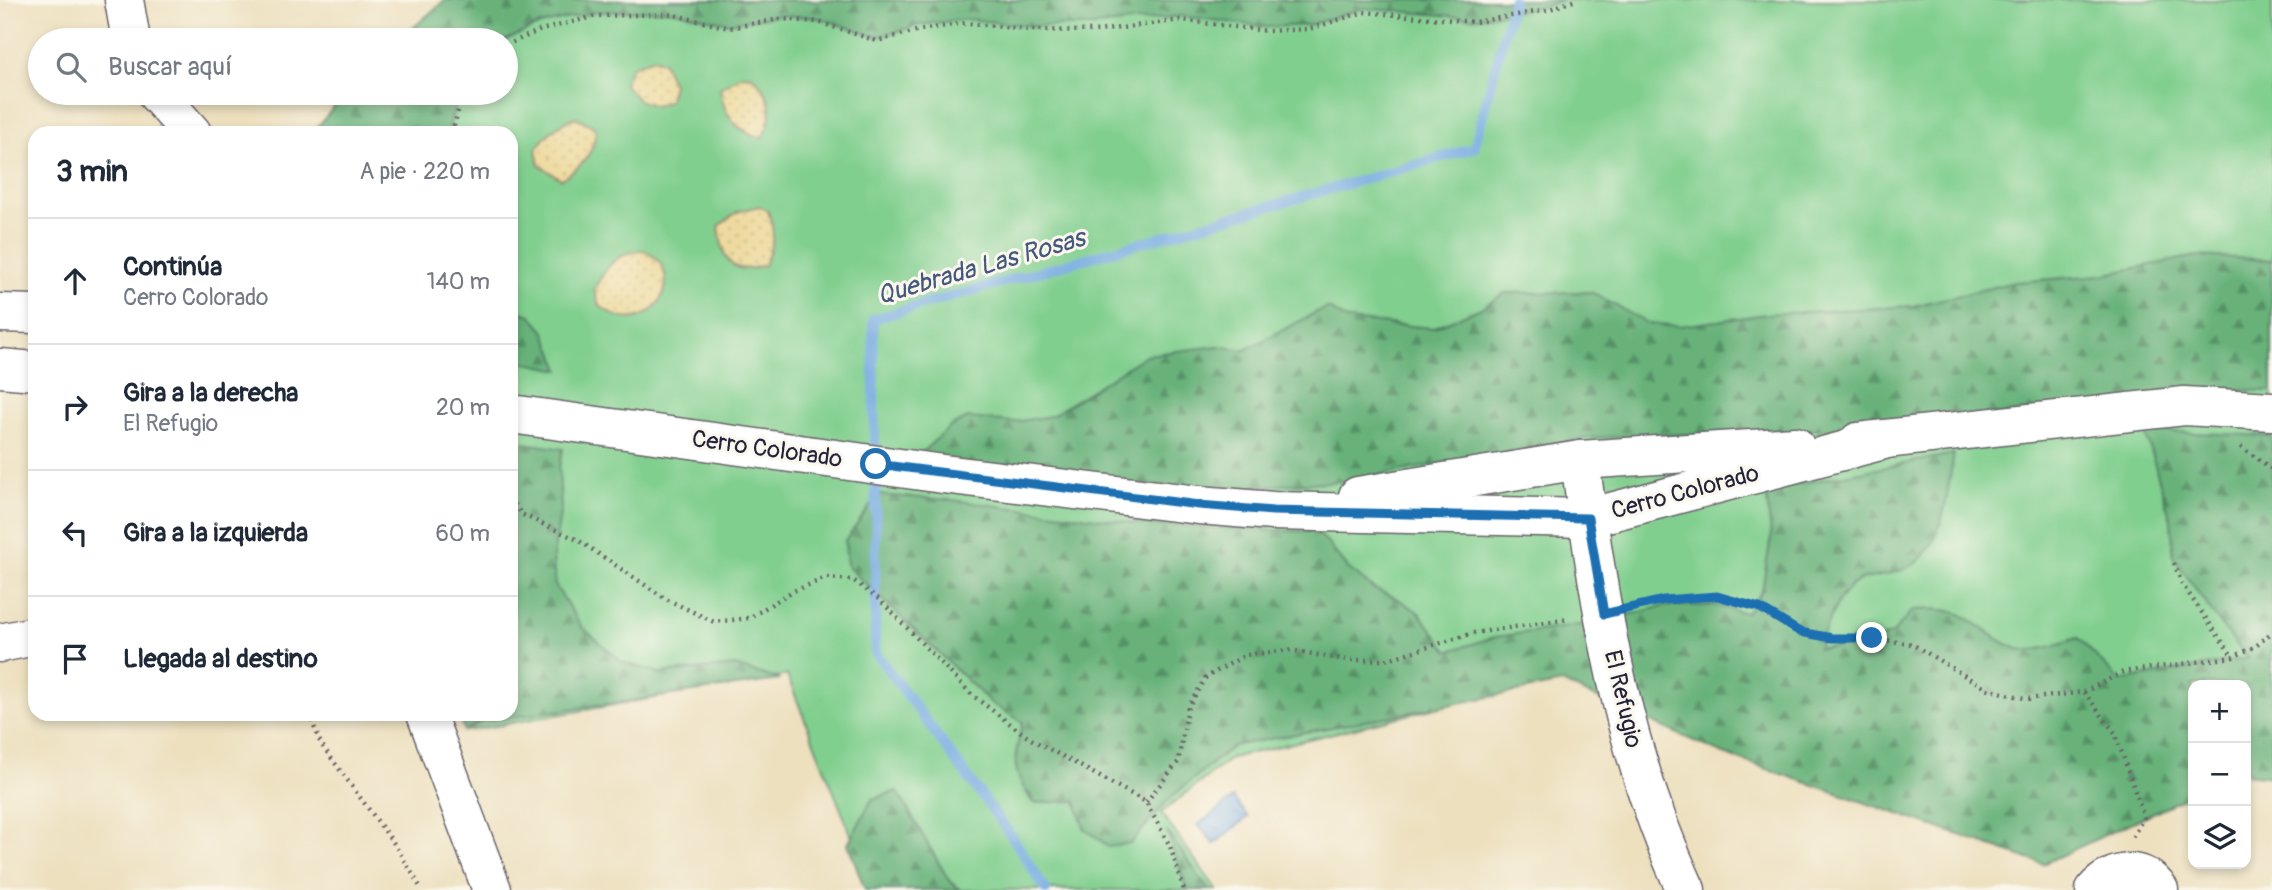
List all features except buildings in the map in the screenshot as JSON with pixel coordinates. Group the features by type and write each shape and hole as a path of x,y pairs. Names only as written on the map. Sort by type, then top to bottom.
{"street":[{"path":"124,0 129,28"},
{"path":"166,105 185,126"},
{"path":"0,313 28,314"},
{"path":"0,368 28,370"},
{"name":"Cerro Colorado","path":"1273,511 1580,460 1884,440 2184,406 2272,411"},
{"name":"Cerro Colorado","path":"518,415 957,476 1199,505 1273,511 1588,518 1884,440"},
{"name":"El Refugio","path":"1580,460 1604,614 1637,761 1665,845 1686,890"},
{"path":"0,643 28,637"},
{"path":"429,721 492,890"},
{"path":"2095,890 2105,879 2120,873 2146,881"}],"path":[{"path":"518,40 541,30 596,16 670,14 729,28 780,19 818,22 877,41 919,30 966,23 1032,30 1098,31 1181,20 1267,31 1309,29 1364,12 1475,22 1548,10 1576,0"},
{"path":"454,126 460,105"},
{"path":"518,509 521,514 578,540 666,599 714,622 749,618 791,592 826,578 853,580 880,600 982,702 1029,738 1146,802 1170,846 1184,890"},
{"path":"2174,563 2182,584 2233,657"},
{"path":"1146,802 1178,762 1188,707 1206,677 1246,655 1289,650 1348,660 1385,660 1474,632 1604,614 1664,600 1717,596 1760,608 1800,632 1832,638 1872,638 1912,644 1987,689 2028,699 2084,692 2123,672 2233,657 2256,646 2272,632"},
{"path":"2084,692 2115,733 2144,817 2127,848 2146,881"},
{"path":"312,721 321,744 395,845 422,890"}],"green space":[{"path":"445,0 1563,0 1546,6 1474,18 1364,8 1309,25 1267,27 1181,16 1098,26 1032,26 966,19 919,25 878,37 819,18 780,15 729,23 670,10 596,12 540,25 518,35 518,28 413,28"},
{"path":"447,0 2272,0 2272,772 2251,702 2251,680 2188,680 2188,684 1567,676 1231,758 1161,813 1217,890 870,890 856,847 787,675 465,731 462,721 518,721 518,126 321,126 339,105 518,105 518,28 414,28"},
{"path":"336,105 455,105 449,126 318,126"},
{"path":"2196,256 2272,260 2272,391 2227,390 1879,427 1588,438 1343,481 1198,490 912,461 951,426 968,418 1014,422 1051,416 1146,355 1218,346 1245,350 1328,308 1347,320 1432,328 1479,309 1505,293 1591,292 1647,323 1680,326 1767,314 1913,306 2015,282 2101,275"},
{"path":"518,311 531,315 545,332 560,370 518,361"},
{"path":"2145,431 2272,436 2272,777 2251,775 2251,680 2188,680 2188,796 2043,864 1721,753 1563,683 1233,746 1169,799 1131,843 1109,847 1084,828 1076,801 1033,803 1020,781 1016,764 1023,722 992,704 847,566 845,541 878,495 951,500 1153,525 1318,532 1348,568 1374,589 1398,599 1418,612 1449,651 1495,637 1601,622 1664,606 1712,605 1746,613 1762,590 1771,537 1766,490 1954,454 1944,513 1925,553 1903,570 1855,583 1835,608 1818,648 1866,644 1892,634 1913,610 1932,609 1962,615 2004,643 2019,649 2041,649 2078,638 2120,681 2248,658 2222,627 2174,558 2171,521"},
{"path":"518,442 563,449 559,468 561,508 553,557 555,585 582,627 622,662 660,673 735,666 780,680 518,716"},
{"path":"461,721 483,721 464,731"},
{"path":"897,791 948,879 960,890 865,890 848,844 872,799"},
{"path":"1167,831 1209,890 1187,890"}],"sand":[{"path":"653,58 663,62 673,84 669,101 655,106 638,100 624,84 631,67"},
{"path":"742,75 753,76 768,98 769,121 762,138 737,126 724,106 720,88"},
{"path":"576,117 596,128 595,137 586,158 561,179 539,165 536,149 553,130"},
{"path":"759,206 768,211 772,226 772,244 764,265 743,269 735,267 725,255 719,226 737,212"},
{"path":"643,250 658,260 665,273 665,287 660,300 651,310 639,317 625,318 600,306 594,290 607,268 625,254"}],"water":[{"path":"1233,798 1248,817 1214,844 1198,825"}],"waterway":[{"name":"Quebrada Las Rosas","path":"875,456 873,319 1474,148 1513,0"},
{"name":"Quebrada Las Rosas","path":"876,471 875,652 1013,838 1046,890"}],"route":[{"path":"876,464 1199,505 1273,511 1588,518 1604,614 1664,600 1717,596 1760,608 1800,632 1832,638 1872,638"}]}
